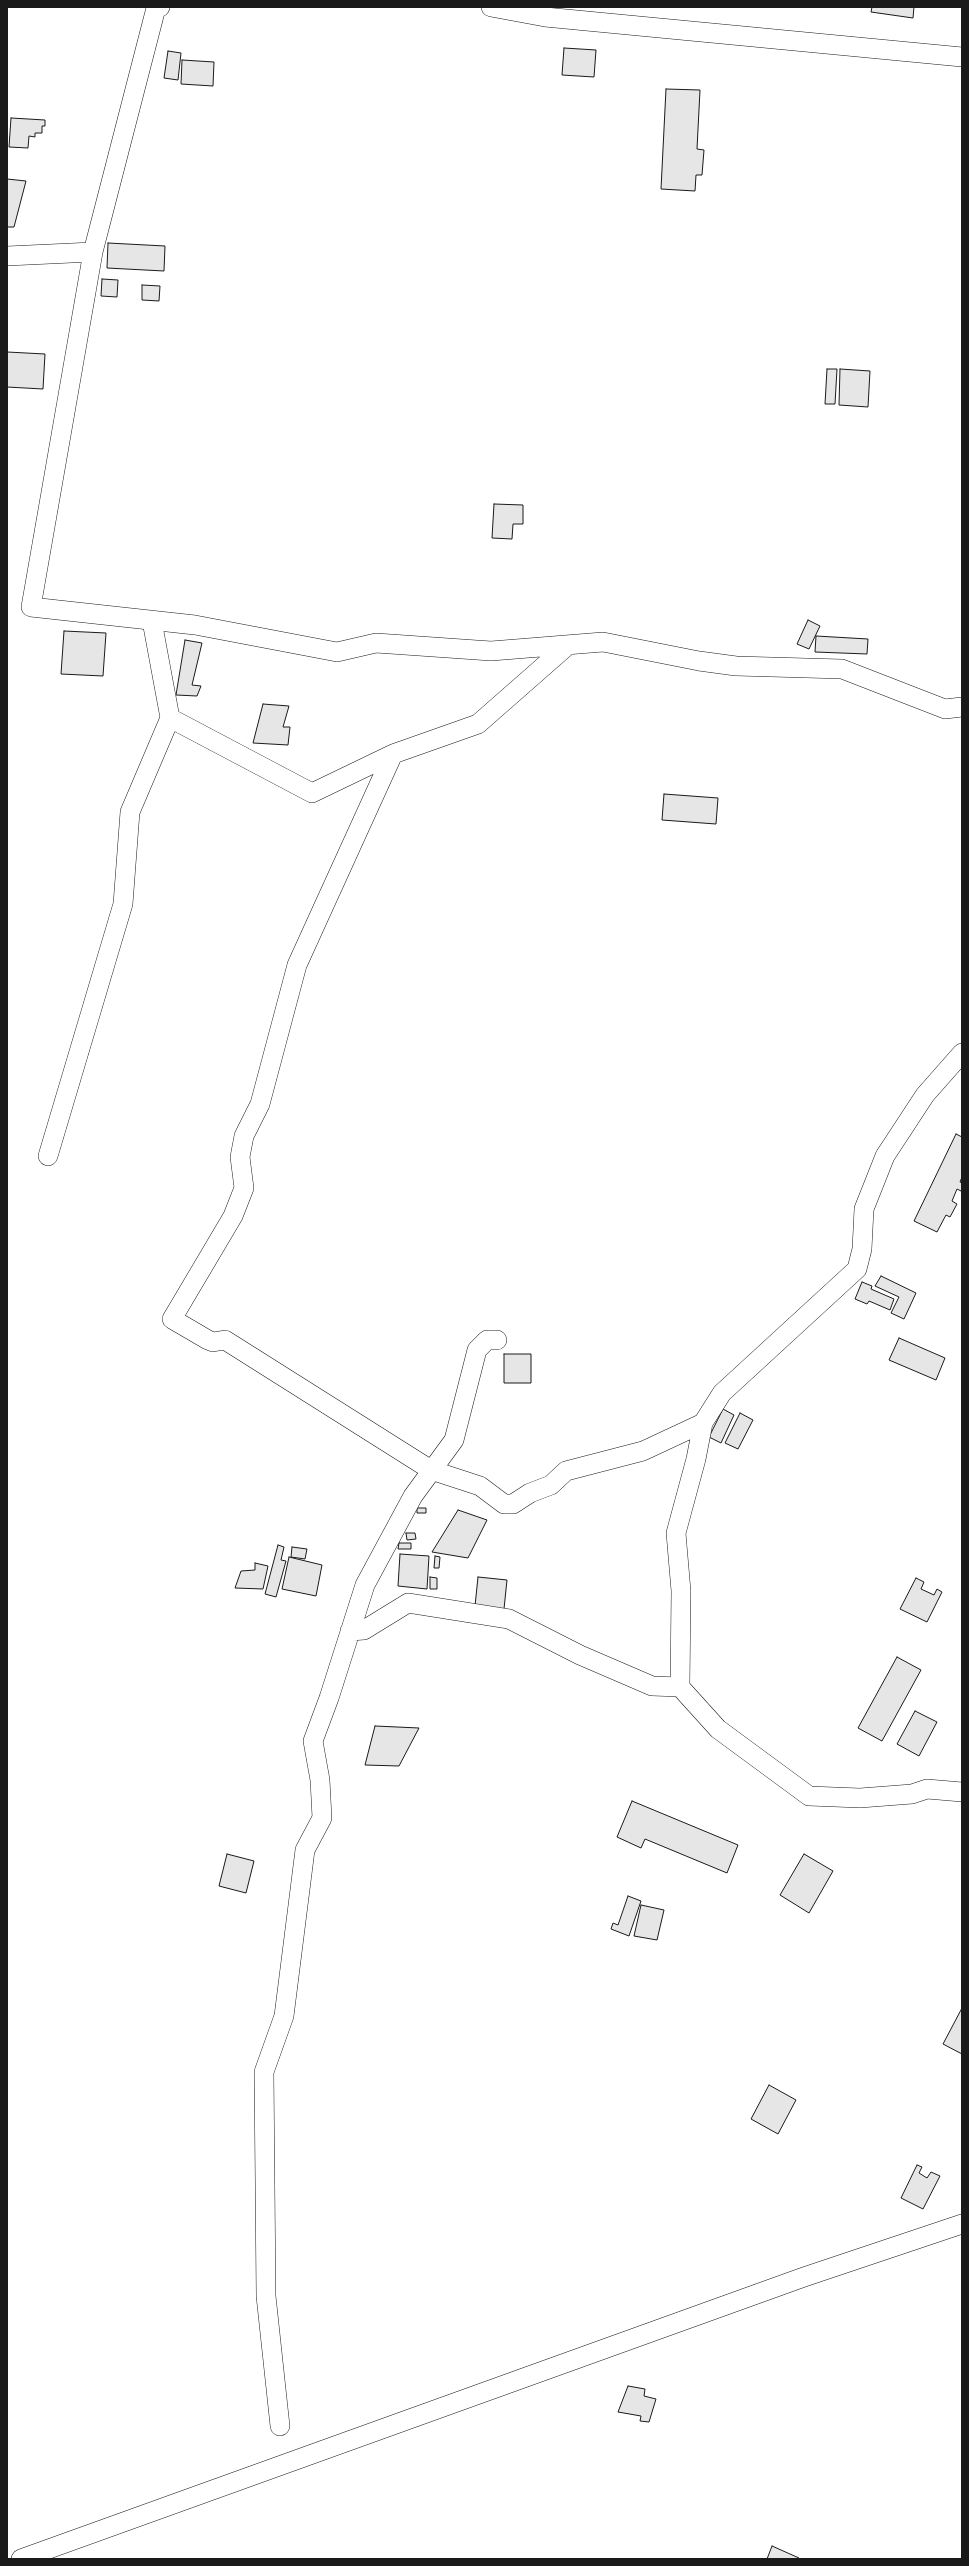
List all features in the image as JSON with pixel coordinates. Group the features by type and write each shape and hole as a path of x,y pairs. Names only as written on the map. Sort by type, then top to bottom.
{"street":[{"path":"160,7 156,8 93,252 31,607 195,625 337,652 376,643 491,651 603,642 699,662 736,666 842,669 945,709 962,708"},
{"path":"491,7 545,17 962,57"},
{"path":"7,256 93,252"},
{"path":"48,1156 123,904 130,812 170,718 152,620"},
{"path":"170,718 312,793 393,754 478,724 568,645"},
{"path":"393,754 297,965 260,1104 244,1136 240,1157 244,1188 233,1216 172,1319 213,1342 225,1340 431,1470 480,1486 504,1504 514,1504 530,1493 551,1485 566,1471 643,1451 703,1423"},
{"path":"962,1053 925,1096 885,1156 864,1209 862,1249 857,1269 722,1393 703,1423 696,1459 676,1533 681,1591 680,1687 718,1729 809,1796 860,1798 912,1794 927,1789 962,1792"},
{"path":"280,2426 266,2296 264,2072 284,2016 305,1850 322,1818 320,1780 313,1741 365,1585 413,1496 454,1440 477,1350 487,1340 497,1340"},
{"path":"350,1631 364,1630 408,1603 464,1611 509,1619 580,1655 652,1686 680,1687"},
{"path":"21,2559 789,2283 962,2224"}],"building":[{"path":"872,7 914,7 913,18 871,12"},
{"path":"564,48 596,50 594,77 562,75"},
{"path":"168,51 181,53 178,80 164,78"},
{"path":"182,60 214,62 213,86 181,84"},
{"path":"666,89 700,90 697,149 704,150 702,175 696,175 695,191 661,189"},
{"path":"11,118 45,120 45,126 42,126 42,133 35,133 35,137 29,136 28,148 9,147"},
{"path":"7,179 26,181 14,227 7,227"},
{"path":"108,243 165,246 164,271 107,268"},
{"path":"102,279 118,280 117,297 101,296"},
{"path":"142,285 160,286 159,301 142,300"},
{"path":"7,352 45,354 43,389 7,387"},
{"path":"827,369 837,369 835,404 825,404"},
{"path":"840,369 870,371 868,407 839,405"},
{"path":"494,504 523,505 523,524 513,524 512,539 492,538"},
{"path":"808,620 820,626 809,649 797,644"},
{"path":"64,631 106,633 103,676 61,674"},
{"path":"816,636 868,639 867,654 815,652"},
{"path":"185,640 202,643 192,685 201,686 197,696 176,695"},
{"path":"263,704 289,706 283,727 290,727 288,745 253,743"},
{"path":"664,794 718,798 716,824 662,820"},
{"path":"956,1134 962,1137 962,1177 960,1182 962,1183 962,1189 961,1191 957,1189 952,1201 957,1204 950,1217 946,1215 937,1232 914,1221"},
{"path":"881,1276 916,1293 904,1319 891,1313 899,1297 875,1286"},
{"path":"862,1282 872,1286 871,1289 894,1299 890,1310 869,1301 867,1304 855,1299"},
{"path":"899,1338 945,1358 936,1380 889,1360"},
{"path":"504,1354 531,1354 531,1383 504,1383"},
{"path":"723,1409 734,1415 721,1443 709,1437"},
{"path":"740,1413 753,1420 738,1449 725,1443"},
{"path":"417,1508 426,1508 426,1513 417,1513"},
{"path":"458,1510 487,1520 468,1558 432,1552"},
{"path":"406,1533 415,1533 416,1539 407,1540"},
{"path":"399,1543 411,1543 411,1549 398,1549"},
{"path":"278,1545 284,1547 281,1560 286,1561 276,1597 265,1594"},
{"path":"292,1547 307,1549 305,1559 291,1557"},
{"path":"400,1554 429,1556 427,1589 398,1586"},
{"path":"435,1556 440,1557 439,1568 434,1568"},
{"path":"289,1557 322,1565 316,1596 282,1589"},
{"path":"255,1563 268,1566 263,1589 235,1588 241,1571 255,1570"},
{"path":"430,1577 437,1578 437,1589 430,1589"},
{"path":"478,1577 507,1580 504,1609 475,1606"},
{"path":"916,1578 924,1582 921,1589 934,1595 937,1589 942,1592 927,1622 900,1609"},
{"path":"897,1657 921,1670 882,1741 858,1728"},
{"path":"915,1711 937,1722 919,1756 897,1744"},
{"path":"375,1726 419,1728 399,1766 365,1765"},
{"path":"632,1801 738,1845 727,1873 645,1839 641,1848 617,1837"},
{"path":"227,1854 254,1861 246,1893 219,1886"},
{"path":"804,1854 833,1871 809,1913 780,1895"},
{"path":"628,1896 641,1901 629,1936 611,1929 613,1923 618,1925"},
{"path":"641,1905 664,1910 657,1940 634,1936"},
{"path":"962,2008 962,2054 943,2044"},
{"path":"769,2085 796,2100 778,2134 751,2119"},
{"path":"917,2165 922,2167 919,2173 927,2178 931,2172 940,2176 923,2209 901,2198"},
{"path":"628,2386 645,2389 644,2396 656,2399 649,2422 640,2421 641,2416 618,2412"},
{"path":"772,2546 799,2558 799,2559 767,2559"}]}
